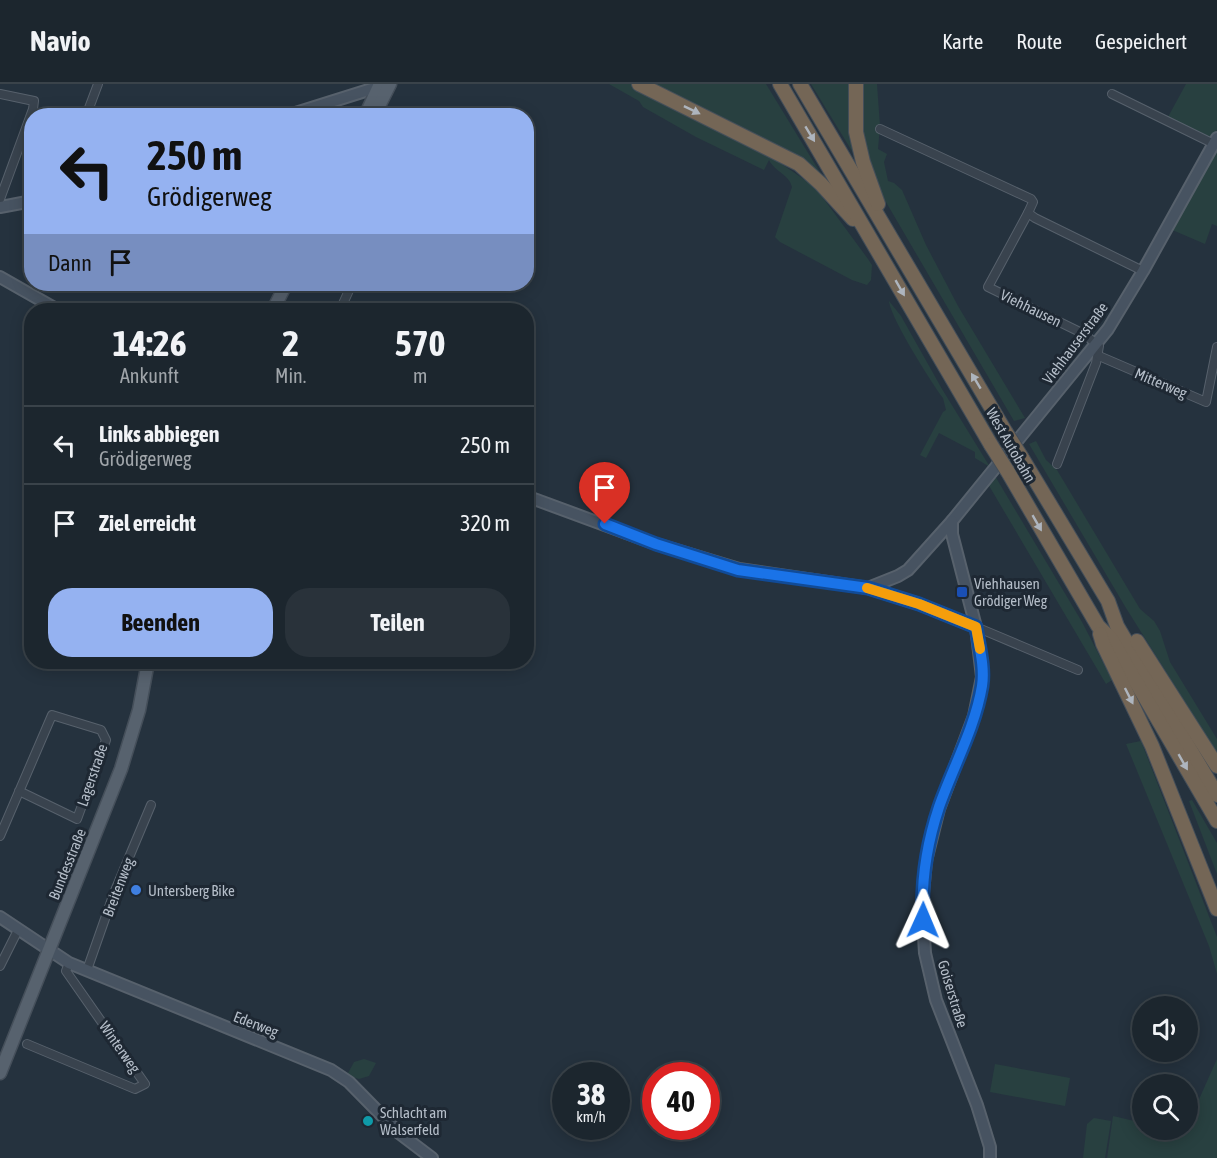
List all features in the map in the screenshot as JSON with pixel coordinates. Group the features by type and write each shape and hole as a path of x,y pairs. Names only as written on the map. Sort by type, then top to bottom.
{"highway":[{"path":"639,84 799,164 821,184 871,238"},
{"name":"West Autobahn","path":"780,84 1098,626 1111,639 1217,821"},
{"name":"West Autobahn","path":"800,84 1107,601 1118,626 1217,795"},
{"path":"856,84 856,132 863,162 886,229"},
{"path":"1107,601 1125,622 1217,766"},
{"path":"1098,626 1103,644 1137,712 1165,777 1217,909"}],"main road":[{"path":"369,108 383,85"},
{"path":"376,108 383,85"},
{"name":"Bundesstraße","path":"0,1073 121,769 139,710 147,669"}],"street":[{"path":"89,108 98,84"},
{"path":"311,108 383,85"},
{"path":"0,94 34,101 33,108"},
{"path":"1112,94 1215,141"},
{"path":"880,129 1031,199 1034,202 1028,213 1143,271"},
{"path":"0,199 24,134"},
{"name":"Viehhauserstraße","path":"868,588 888,581 908,570 952,521 1108,329 1215,141"},
{"path":"0,207 24,202"},
{"name":"Viehhausen","path":"1028,213 988,287 1097,342"},
{"path":"0,277 24,291"},
{"path":"25,291 46,303"},
{"path":"1057,464 1099,356 1097,342"},
{"name":"Mitterweg","path":"1099,356 1206,402 1217,347"},
{"path":"534,499 656,544 738,570 868,588 919,604 1078,670"},
{"name":"Goiserstraße","path":"952,521 952,534 981,654 981,687 974,716 939,809 926,861 922,904 925,953 936,1000 977,1105 990,1147 990,1158"},
{"name":"Lagerstraße","path":"0,836 19,791 52,715 101,730 106,740 77,819 19,791"},
{"name":"Breitenweg","path":"87,970 114,893 151,805"},
{"name":"Ederweg","path":"0,917 69,963 331,1070 349,1082 399,1133 432,1158"},
{"path":"0,966 18,930"},
{"name":"Winterweg","path":"27,1044 135,1089 145,1084 66,972 69,963"}],"green space":[{"path":"609,84 633,84 773,158 815,187 872,265 871,280 867,285 852,280 780,242 775,237 792,187 788,179 769,160 764,170 696,137 643,107 639,101"},
{"path":"649,84 766,84 824,179"},
{"path":"811,84 852,84 858,161"},
{"path":"862,84 877,84 880,126 878,149 887,154 884,162 888,181 902,190 926,245 958,306 1025,418 1014,421 876,185 864,135"},
{"path":"1186,84 1217,84 1217,130 1211,137 1168,117"},
{"path":"1217,148 1217,226 1212,224 1205,244 1170,229"},
{"path":"889,301 901,316 990,467 975,458 975,452 939,433 926,458 920,455 946,410 943,398 903,335"},
{"path":"1036,441 1046,460 1057,470 1140,609 1154,621 1160,631 1170,662 1217,739 1217,753 1126,608 1029,444"},
{"path":"995,476 1082,622 1112,680 1106,684 988,484"},
{"path":"1141,741 1217,937 1217,974 1209,946 1126,744"},
{"path":"1192,800 1217,843 1217,874 1189,801"},
{"path":"364,1059 376,1063 369,1076 359,1079 347,1075 354,1062"},
{"path":"1217,1059 1217,1158 1107,1158 1113,1116 1132,1120 1132,1140 1198,1140 1198,1102"},
{"path":"995,1064 1070,1078 1065,1106 990,1092"},
{"path":"1094,1118 1111,1121 1105,1158 1083,1158 1087,1124"}],"slow traffic":[{"path":"867,588 919,604 976,627 980,649"}],"place":[{"name":"Viehhausen Grödiger Weg","path":"962,592"},
{"name":"Untersberg Bike","path":"136,890"},
{"name":"Schlacht am Walserfeld","path":"368,1121"}],"route":[{"path":"605,524 656,544 738,570 868,588 919,604 976,627 981,654 981,687 974,716 939,809 930,844 922,904 923,920"}]}
